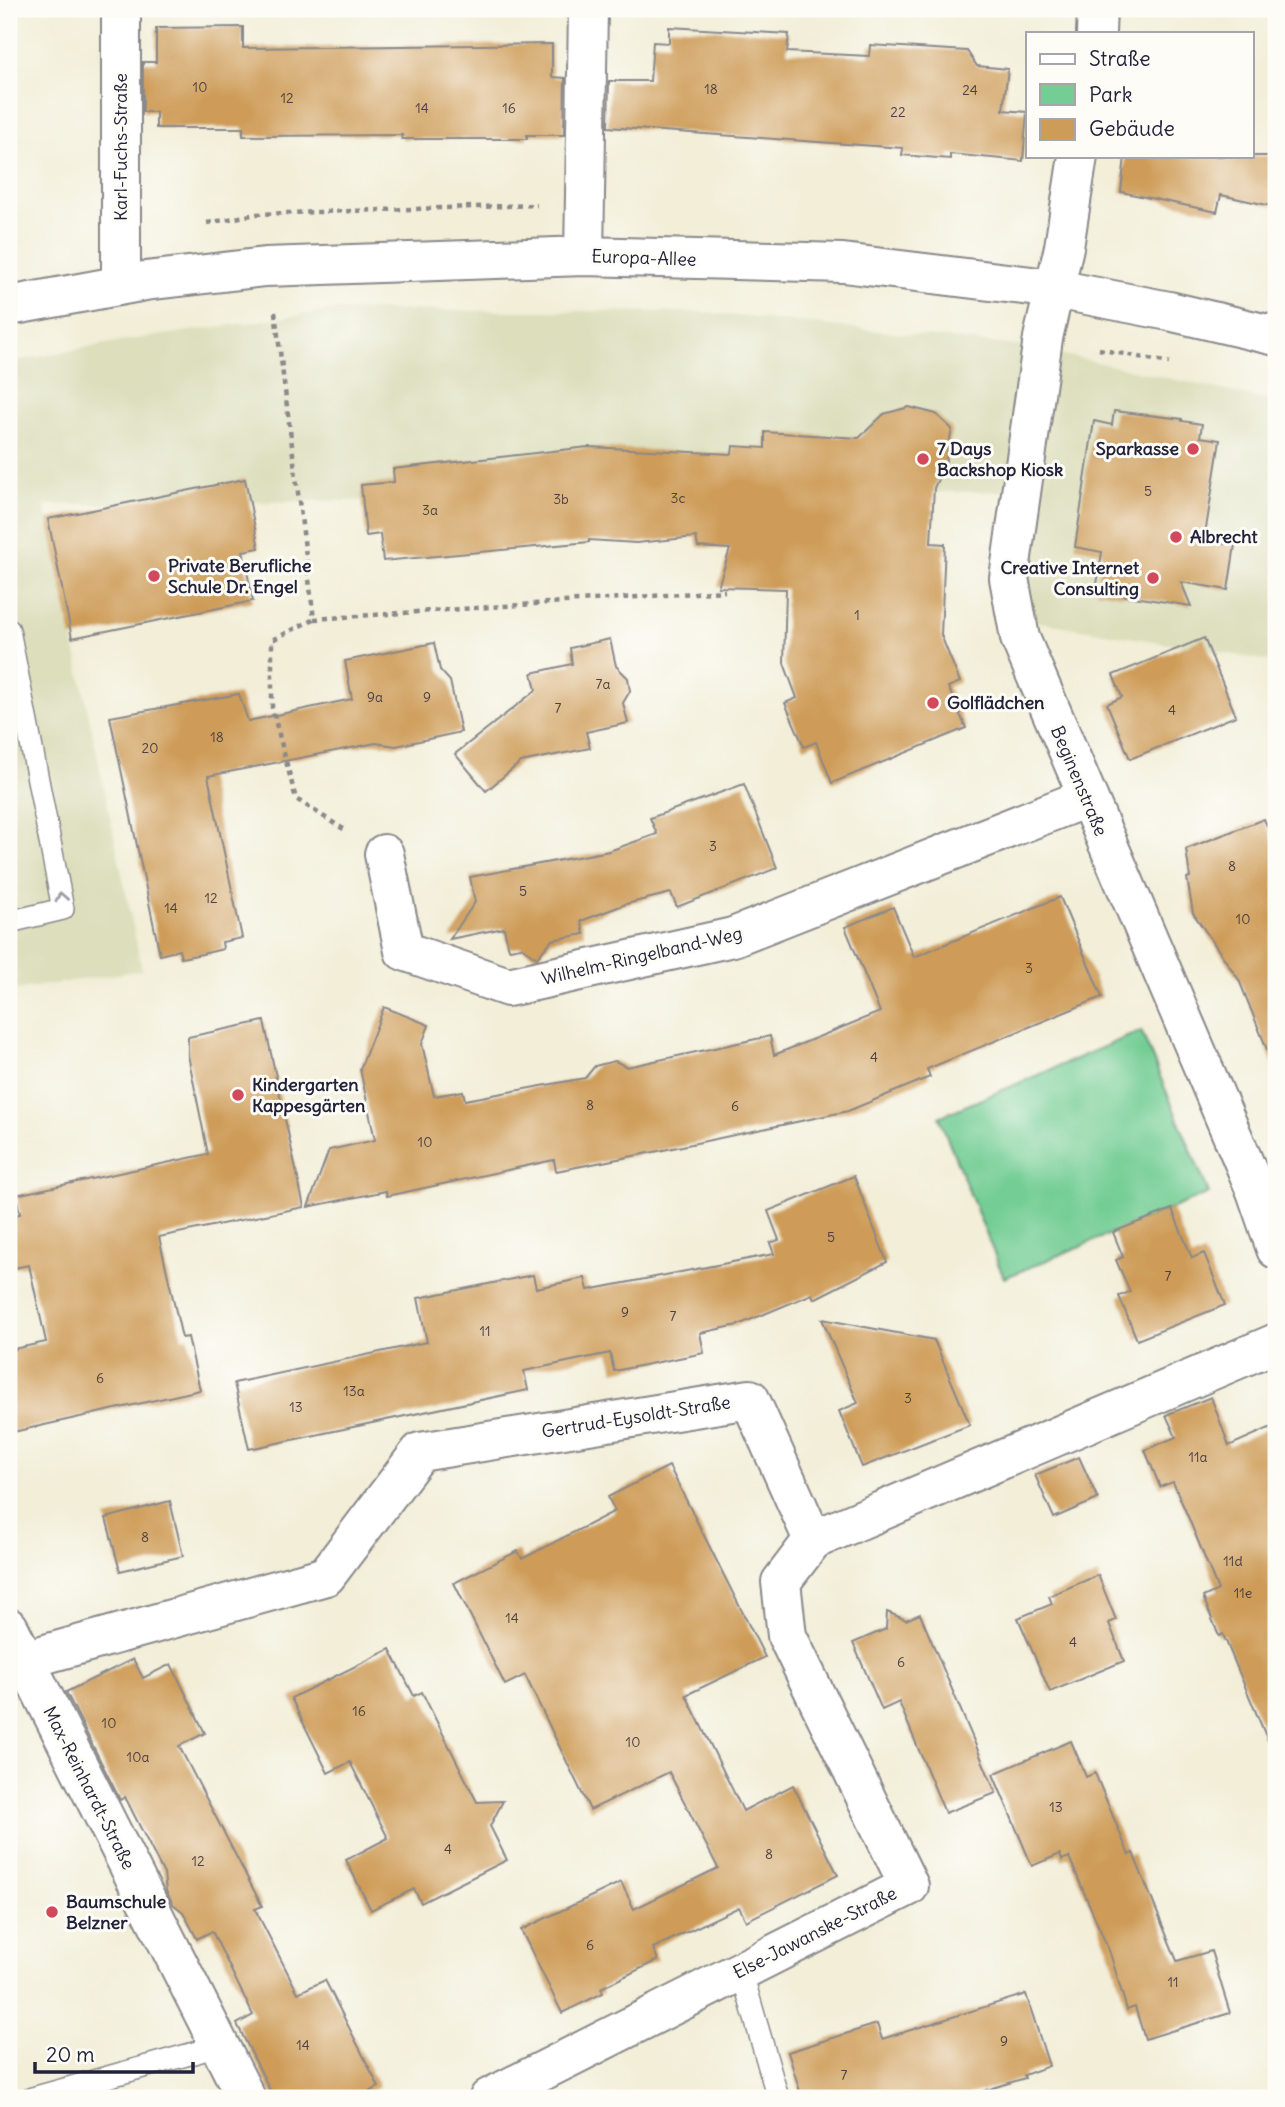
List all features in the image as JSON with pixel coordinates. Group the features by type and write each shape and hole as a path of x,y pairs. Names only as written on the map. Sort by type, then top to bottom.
{"street":[{"name":"Karl-Fuchs-Straße","path":"121,9 121,285"},
{"path":"584,256 588,9"},
{"path":"1096,32 1097,9"},
{"path":"1056,289 1078,158"},
{"name":"Europa-Allee","path":"9,306 121,285 265,267 584,256 844,263 1056,289 1169,310 1276,336"},
{"name":"Beginenstraße","path":"1056,289 1043,338 1009,578 1020,638 1086,798 1266,1186 1276,1249"},
{"name":"Wilhelm-Ringelband-Weg","path":"384,854 404,951 508,987 733,937 1086,798"},
{"path":"813,1539 1276,1343"},
{"name":"Gertrud-Eysoldt-Straße","path":"16,1644 326,1576 420,1452 750,1399 813,1539"},
{"name":"Else-Jawanske-Straße","path":"489,2098 909,1886 787,1636 780,1582 813,1539"},
{"name":"Max-Reinhardt-Straße","path":"16,1644 246,2098"}],"lane":[{"path":"9,630 63,909 9,922"},
{"path":"741,1970 778,2098"},
{"path":"32,2098 219,2046"}],"path":[{"path":"275,309 314,619"},
{"path":"262,311 288,309"},
{"path":"1043,338 1180,365"},
{"path":"384,854 296,800 272,708 272,640 314,619 725,591"}],"shaded area":[{"path":"334,310 701,312 1028,347 1276,402 1276,662 992,614 1016,491 45,505 142,970 9,991 9,362 122,341"}],"green space":[{"path":"1141,1031 1209,1193 1004,1278 939,1117"}],"building":[{"path":"243,27 243,48 552,44 552,77 565,78 564,135 527,135 527,139 402,139 402,135 243,136 243,128 156,128 156,112 143,112 143,62 156,62 156,28"},
{"path":"669,27 789,34 787,52 869,56 870,45 967,51 977,66 1008,69 1003,110 1026,112 1023,161 950,154 950,159 902,155 903,148 608,127 609,81 650,81 653,42 669,43"},
{"path":"1276,156 1276,207 1221,195 1217,212 1121,192 1125,158"},
{"path":"909,407 936,414 952,429 945,464 934,488 931,543 945,544 941,635 960,682 948,687 966,728 832,783 816,742 804,747 785,703 797,698 784,663 786,589 718,587 730,549 698,547 696,537 636,543 589,540 383,561 380,534 366,536 361,485 394,482 393,469 588,447 732,454 733,446 765,448 765,432 859,438 884,414"},
{"path":"1114,411 1202,424 1200,437 1220,440 1204,541 1235,545 1228,590 1181,582 1191,606 1096,591 1102,552 1075,547 1094,421 1112,425"},
{"name":"Private Berufliche Schule Dr. Engel","path":"245,479 259,548 243,551 253,601 72,638 48,519"},
{"path":"1204,638 1236,716 1130,759 1107,704 1122,697 1113,675"},
{"path":"610,639 616,666 628,678 630,691 623,703 628,723 586,732 590,748 521,762 486,791 455,754 536,690 532,673 572,664 570,648"},
{"path":"434,643 440,670 450,681 461,732 396,746 376,743 208,776 242,938 222,942 223,949 202,954 181,958 179,950 160,955 110,717 239,694 248,721 352,699 345,661"},
{"path":"744,784 777,868 677,907 671,893 626,904 581,921 584,934 552,940 537,958 521,947 509,949 504,928 450,939 475,902 470,877 609,851 657,834 650,818"},
{"path":"1264,819 1276,846 1275,1069 1239,980 1193,913 1187,878 1190,877 1186,849"},
{"path":"1060,897 1102,997 927,1069 930,1077 848,1111 556,1171 554,1160 387,1196 386,1191 308,1207 329,1150 375,1140 360,1069 384,1007 429,1025 422,1044 434,1096 463,1091 465,1100 585,1078 595,1066 615,1061 627,1067 770,1036 774,1055 880,1012 845,927 893,907 914,957"},
{"path":"264,1021 304,1207 159,1237 182,1338 188,1337 200,1390 9,1433 9,1350 46,1342 29,1265 9,1269 9,1216 20,1214 16,1195 208,1154 188,1055 188,1037"},
{"path":"854,1176 887,1262 814,1299 812,1294 738,1325 700,1333 704,1353 614,1371 610,1353 524,1371 528,1390 249,1449 234,1383 427,1342 418,1298 533,1275 536,1288 585,1278 588,1290 774,1254 770,1243 779,1240 768,1211"},
{"path":"1172,1209 1192,1258 1204,1253 1225,1305 1137,1340 1119,1296 1130,1292 1116,1260 1123,1257 1113,1232"},
{"path":"822,1319 934,1340 970,1425 862,1467 839,1411 858,1403"},
{"path":"1211,1397 1229,1446 1276,1425 1276,1760 1223,1634 1219,1636 1203,1597 1218,1590 1189,1519 1173,1482 1160,1487 1145,1450 1176,1437 1166,1415"},
{"path":"1079,1457 1098,1499 1054,1518 1035,1475"},
{"path":"669,1466 765,1657 686,1695 743,1811 793,1785 838,1875 746,1921 739,1907 653,1948 658,1960 601,1988 603,1993 562,2013 521,1930 621,1882 634,1909 718,1868 669,1772 590,1810 525,1675 505,1685 454,1583 518,1551 522,1559 615,1511 608,1497"},
{"path":"170,1501 183,1556 120,1571 106,1518"},
{"path":"1098,1575 1116,1620 1109,1623 1124,1661 1050,1692 1018,1618 1052,1604 1049,1596"},
{"path":"887,1612 906,1620 920,1614 996,1793 945,1813 899,1702 882,1710 853,1643 886,1629"},
{"path":"390,1649 414,1696 422,1692 477,1802 503,1801 490,1826 507,1860 421,1903 414,1889 371,1910 346,1860 388,1838 350,1762 328,1773 291,1698"},
{"path":"133,1659 143,1678 171,1664 205,1733 179,1746 262,1906 255,1909 298,1993 325,1980 379,2087 356,2098 274,2098 237,2024 253,2015 212,1931 197,1939 183,1912 173,1904 166,1891 164,1874 125,1797 120,1800 66,1692"},
{"path":"1071,1741 1086,1777 1095,1773 1129,1855 1133,1853 1177,1961 1211,1951 1230,2013 1145,2039 1135,2007 1127,2010 1110,1953 1069,1857 1062,1860 1060,1854 1032,1866 993,1774"},
{"path":"1026,1994 1049,2066 1024,2075 1025,2078 961,2098 802,2098 788,2052 877,2024 882,2039"}],"place":[{"name":"Sparkasse","path":"1193,449"},
{"name":"7 Days Backshop Kiosk","path":"923,459"},
{"name":"Albrecht","path":"1176,537"},
{"name":"Private Berufliche Schule Dr. Engel","path":"154,576"},
{"name":"Creative Internet Consulting","path":"1153,578"},
{"name":"Golflädchen","path":"933,703"},
{"name":"Kindergarten Kappesgärten","path":"238,1095"},
{"name":"Baumschule Belzner","path":"52,1912"}]}
